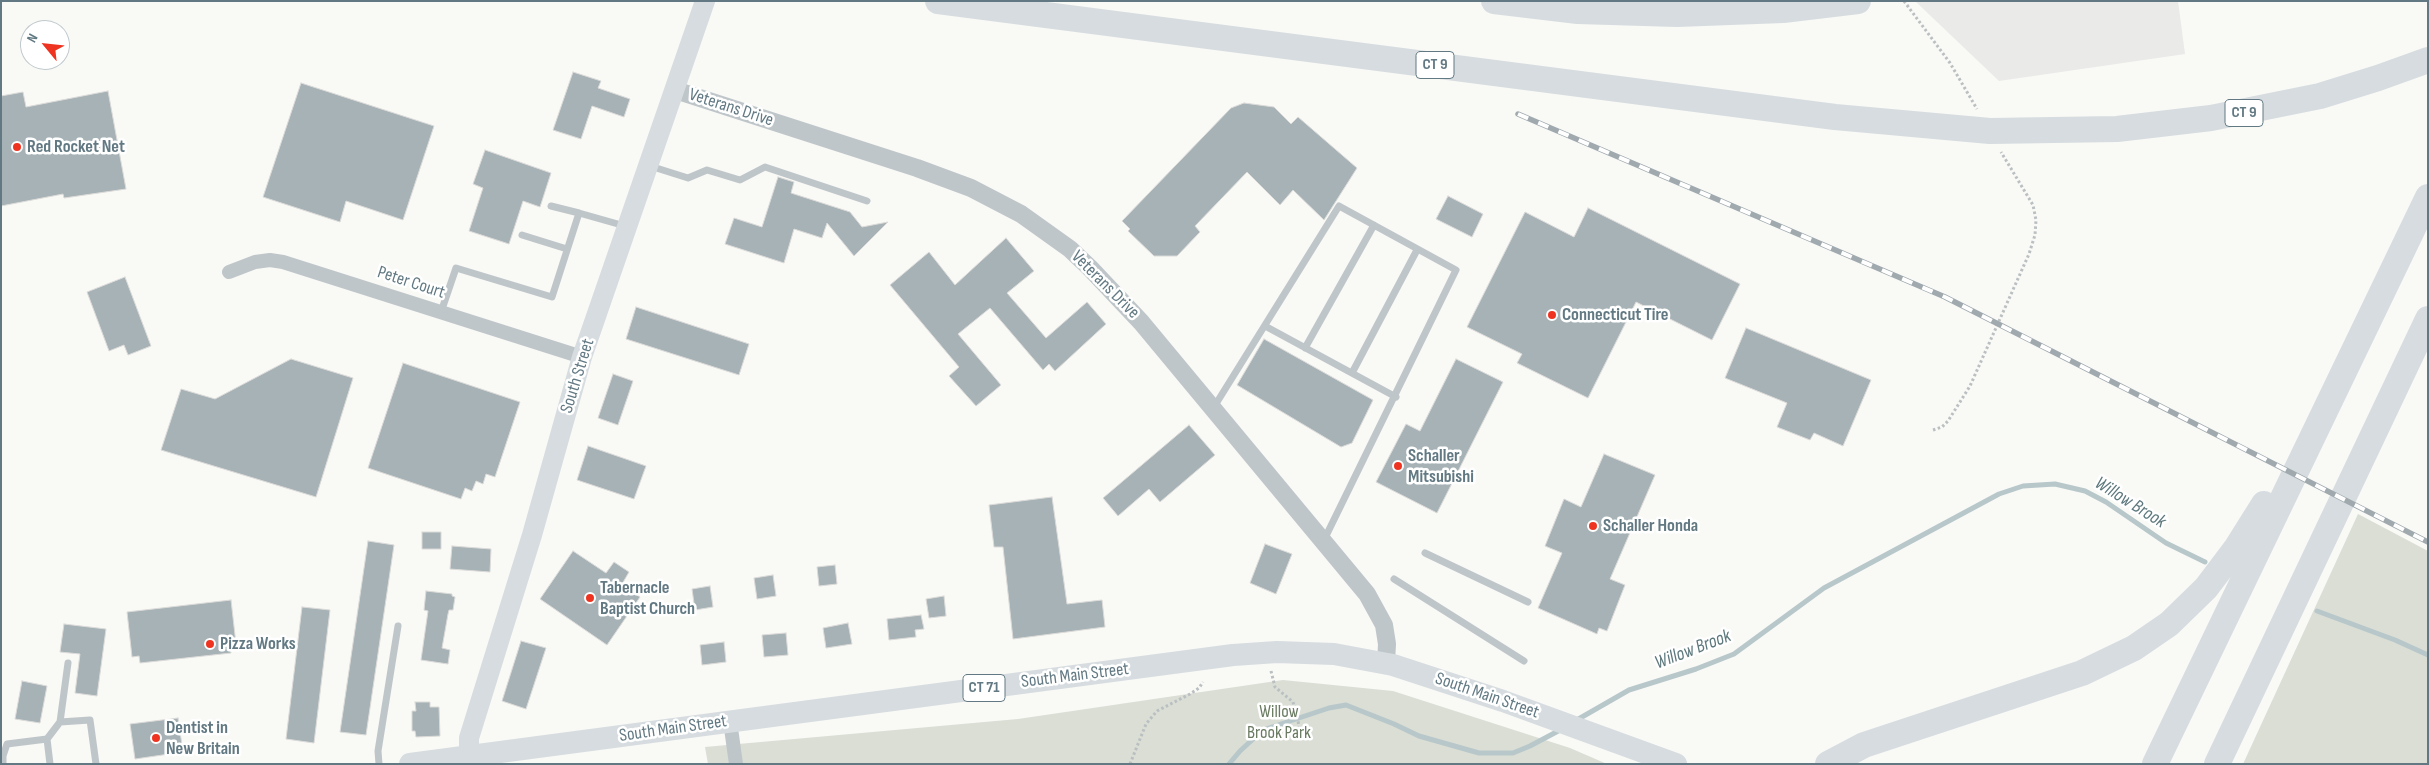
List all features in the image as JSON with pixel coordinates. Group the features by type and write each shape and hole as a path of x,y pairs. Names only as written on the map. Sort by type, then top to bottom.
{"highway":[{"name":"CT 9","path":"938,1 1815,115 1932,127 2053,131 2163,125 2260,110 2340,90 2428,60"},
{"path":"1494,1 1578,11 1653,14 1758,11 1826,6 1858,1"},
{"path":"2155,764 2428,197"},
{"path":"2217,764 2428,319"},
{"path":"1828,764 1864,745 2082,673 2123,655 2149,639 2184,610 2206,588 2237,547 2283,475 2313,434"}],"main road":[{"name":"South Street","path":"469,756 469,738 538,516 582,357 650,166 705,1"},
{"name":"South Main Street","path":"410,764 1245,654 1282,652 1334,654 1386,663 1428,675 1676,764"}],"street":[{"name":"Veterans Drive","path":"675,90 947,178 991,197 1048,232 1090,268 1136,316 1324,541 1377,609 1384,625 1387,644 1386,663"},
{"name":"Peter Court","path":"229,272 255,262 270,260 283,262 582,357"},
{"path":"730,722 736,764"}],"lane":[{"path":"650,166 688,178 707,170 740,180 765,167 867,201"},
{"path":"551,206 627,227"},
{"path":"1214,408 1339,206 1456,270 1396,397 1324,541"},
{"path":"441,312 456,268 552,297 579,214"},
{"path":"1305,348 1374,225"},
{"path":"522,235 567,249"},
{"path":"1352,373 1417,250"},
{"path":"1265,326 1396,397"},
{"path":"1425,552 1528,602"},
{"path":"1394,579 1524,661"},
{"path":"379,764 378,751 398,626"},
{"path":"50,764 47,739 60,722 68,663"},
{"path":"60,722 90,720 96,764"},
{"path":"3,764 3,756 7,744 47,739"}],"path":[{"path":"1904,1 1956,72 1982,118"},
{"path":"1933,430 1942,427 1948,421 1970,386 2029,254 2034,236 2036,220 2033,205 2000,149"},
{"path":"1270,668 1275,687 1293,702 1302,737"},
{"path":"1130,764 1146,724 1156,711 1190,694 1199,688 1202,682"}],"shaded area":[{"path":"1915,1 2178,1 2185,54 1999,81"}],"green space":[{"path":"2358,514 2428,551 2428,764 2243,764"},
{"name":"Willow Brook Park","path":"1283,680 1393,691 1570,748 1607,764 708,764 705,747 1018,719"}],"building":[{"path":"573,72 601,81 598,88 630,99 624,117 592,106 581,139 553,130"},
{"path":"301,83 434,126 403,220 346,201 340,222 263,197"},
{"path":"108,91 126,189 64,198 63,194 1,206 1,96 23,92 26,107"},
{"path":"1244,103 1274,107 1291,124 1298,117 1357,168 1324,220 1293,190 1280,205 1247,172 1195,226 1200,232 1177,256 1154,256 1128,231 1130,229 1122,221 1231,108"},
{"path":"485,150 551,173 540,207 523,201 509,244 469,231 483,188 473,184"},
{"path":"778,177 794,182 791,193 850,212 862,227 888,222 854,256 827,223 822,238 794,229 784,263 725,244 734,218 762,227"},
{"path":"1448,196 1483,214 1472,237 1436,219"},
{"name":"Connecticut Tire","path":"1588,208 1740,284 1712,340 1636,302 1588,398 1517,363 1522,354 1467,327 1525,212 1574,237"},
{"path":"1006,238 1034,271 1007,293 1046,338 1087,302 1106,324 1055,371 1049,364 1043,370 990,308 958,334 1001,385 976,406 949,376 959,367 890,285 929,252 955,285"},
{"path":"125,277 151,346 128,355 124,345 109,351 87,292"},
{"path":"636,307 749,344 739,375 626,339"},
{"path":"1746,328 1871,380 1843,446 1814,433 1810,440 1777,427 1787,403 1725,378"},
{"path":"1264,339 1373,400 1352,443 1341,447 1237,385"},
{"path":"291,359 353,378 316,497 161,450 181,389 215,399"},
{"path":"1456,359 1503,382 1437,513 1376,482 1406,424 1420,431"},
{"path":"403,363 520,402 495,477 486,474 483,484 476,481 472,491 465,488 461,499 368,468"},
{"path":"613,374 633,381 618,425 598,418"},
{"path":"1189,425 1215,455 1160,502 1149,489 1118,516 1103,498"},
{"path":"588,446 646,466 634,499 577,480"},
{"name":"Schaller Honda","path":"1604,454 1655,475 1610,579 1625,585 1607,631 1599,628 1597,634 1538,608 1562,553 1545,546 1564,499 1581,507"},
{"path":"1052,497 1067,604 1102,600 1105,627 1013,639 1003,547 994,547 989,505"},
{"path":"422,532 441,532 441,549 422,549"},
{"path":"368,541 394,545 366,735 340,732"},
{"path":"1265,544 1292,554 1276,594 1250,583"},
{"path":"452,546 491,549 490,572 450,569"},
{"name":"Tabernacle Baptist Church","path":"573,551 606,573 614,562 629,572 622,584 640,597 607,645 540,599"},
{"path":"835,565 837,584 819,586 817,567"},
{"path":"773,575 776,596 757,599 754,578"},
{"path":"710,586 713,607 695,610 692,589"},
{"path":"426,591 452,594 455,597 453,610 449,610 442,648 450,650 448,664 421,660 428,611 424,610"},
{"path":"944,596 946,616 929,618 926,599"},
{"path":"231,600 236,644 230,645 231,653 140,663 139,656 132,657 127,612"},
{"path":"302,607 330,610 314,743 286,739"},
{"path":"921,615 924,629 915,630 916,637 889,640 887,619"},
{"path":"848,623 852,644 826,648 823,628"},
{"path":"64,624 106,629 97,696 75,693 80,654 60,652"},
{"path":"786,633 788,655 764,657 762,635"},
{"path":"521,641 546,648 526,709 502,701"},
{"path":"724,642 726,662 702,665 700,645"},
{"path":"22,681 47,686 40,723 15,719"},
{"path":"415,702 430,702 430,707 439,707 440,736 416,737 415,731 412,731 412,711 416,711"},
{"name":"Dentist in New Britain","path":"178,718 183,752 135,759 130,724"}],"waterway":[{"name":"Willow Brook","path":"1575,721 1629,690 1696,669 1734,654 1824,588 1999,494 2023,486 2055,484 2085,491 2106,502 2166,543 2205,562"},
{"name":"Willow Brook","path":"2317,611 2395,640 2428,655"},
{"name":"Willow Brook","path":"1229,764 1263,730 1329,708 1346,705 1419,736 1479,753 1513,753 1562,729"}],"railway":[{"path":"1518,114 1945,297 2428,542"}],"place":[{"name":"Red Rocket Net","path":"17,147"},
{"name":"Connecticut Tire","path":"1552,315"},
{"name":"Schaller Mitsubishi","path":"1398,466"},
{"name":"Schaller Honda","path":"1593,526"},
{"name":"Tabernacle Baptist Church","path":"590,598"},
{"name":"Pizza Works","path":"210,644"},
{"name":"Dentist in New Britain","path":"156,738"}]}
